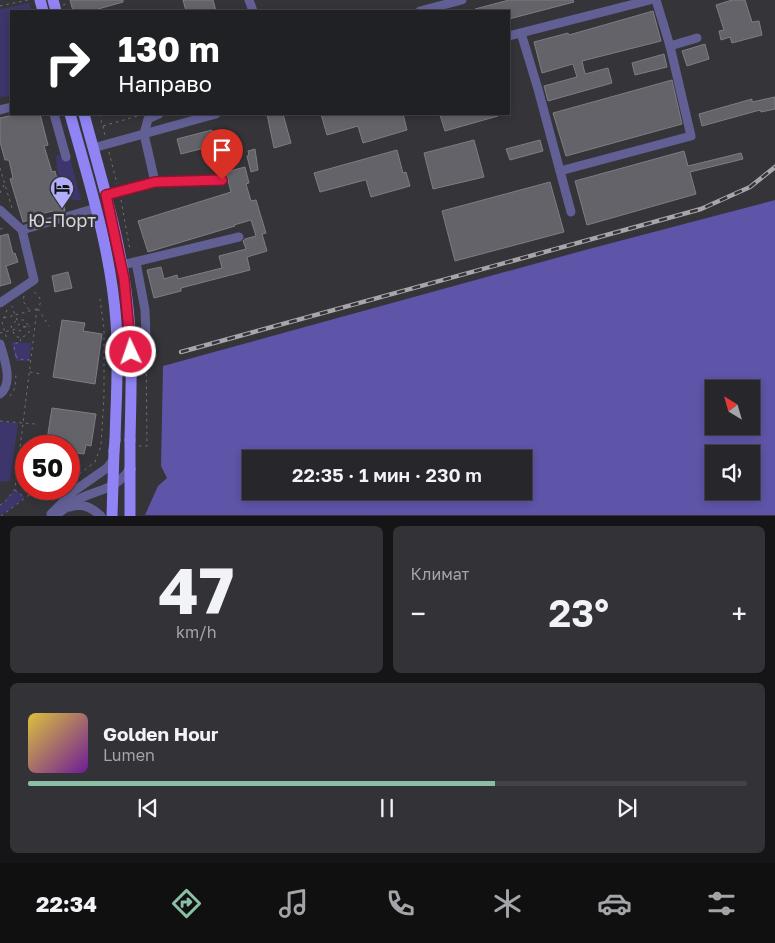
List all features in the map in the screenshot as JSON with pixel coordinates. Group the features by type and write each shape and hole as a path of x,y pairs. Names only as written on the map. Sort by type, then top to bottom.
{"main road":[{"path":"70,115 96,208 112,280 117,342 112,516"},
{"path":"84,115 106,195 122,266 131,341 130,516"}],"street":[{"path":"424,10 462,0"},
{"path":"510,36 650,0"},
{"path":"560,171 690,136 670,46 656,0"},
{"path":"521,33 571,212"},
{"path":"670,46 697,38"},
{"path":"54,115 66,157"},
{"path":"155,182 144,134 148,119 157,115"},
{"path":"93,148 212,115"},
{"path":"106,195 155,182 222,180"},
{"path":"22,230 96,208"},
{"path":"0,210 22,230 34,280 0,303"},
{"path":"122,266 133,258 239,237"},
{"path":"133,258 145,310 146,337"},
{"path":"0,344 8,380 0,394"},
{"path":"114,450 119,457 123,458 129,454 130,445"},
{"path":"57,512 74,491 107,468 114,450"},
{"path":"57,512 82,498 112,487 125,477 130,469"},
{"path":"57,512 75,505 88,506 101,516"}],"path":[{"path":"0,6 28,0"},
{"path":"57,5 68,3"},
{"path":"99,115 104,132"},
{"path":"103,126 141,115"},
{"path":"110,154 116,180"},
{"path":"0,168 12,209"},
{"path":"2,174 7,173"},
{"path":"0,193 5,184"},
{"path":"121,200 133,258"},
{"path":"3,318 31,311 41,305 41,300 34,292 25,296 23,301 28,310 31,311"},
{"path":"80,474 90,467 99,454 101,446 104,328 100,299"},
{"path":"5,332 3,318 11,303 17,320"},
{"path":"37,308 49,326"},
{"path":"21,435 37,308"},
{"path":"21,338 17,337 11,326 17,320 24,320 30,330 21,338 20,343 16,342 14,346 16,356 18,360 31,360"},
{"path":"16,329 19,324 24,327"},
{"path":"0,333 16,329 20,331 28,326"},
{"path":"146,337 147,446"},
{"path":"30,372 41,374"},
{"path":"0,421 36,424"},
{"path":"0,504 5,502 15,489"},
{"path":"1,516 22,500"}],"shaded area":[{"path":"29,3 31,10 10,10 10,96 0,97 0,9"},
{"path":"63,154 65,159 70,158 81,200 65,197 63,184 57,170 56,156"},
{"path":"775,200 775,515 145,515 158,486 167,478 161,466 163,366"},
{"path":"11,342 31,343 29,361 16,361"},
{"path":"0,421 18,423 10,481 0,482"},
{"path":"15,489 15,500 22,500 0,515 0,505"}],"building":[{"path":"70,0 123,0 123,2 98,10 73,10"},
{"path":"183,0 213,0 216,10 186,10"},
{"path":"509,0 573,0 574,2 510,19 510,10 475,9"},
{"path":"732,0 745,0 752,22 759,21 762,35 732,43 730,37 721,40 719,31 724,30 716,5"},
{"path":"653,11 661,41 582,61 585,74 608,68 612,83 548,101 544,86 577,77 573,64 542,73 534,42 568,33 569,35"},
{"path":"705,44 709,59 687,66 682,51"},
{"path":"664,54 667,67 635,75 632,63"},
{"path":"672,80 682,124 566,156 553,113"},
{"path":"775,97 775,109 761,112 760,110 702,126 699,114 752,99 752,102"},
{"path":"14,115 40,115 48,145 44,146 52,172 55,171 65,211 54,214 53,211 32,216 33,219 23,222 10,179 13,178 9,160 5,160 0,142 0,118"},
{"path":"267,115 283,115 291,143 274,148"},
{"path":"321,115 403,115 407,130 363,143 358,126 327,135"},
{"path":"440,115 498,115 498,116 445,131"},
{"path":"212,130 216,145 181,154 177,139"},
{"path":"474,140 484,177 433,189 424,153"},
{"path":"540,140 543,151 510,160 506,149"},
{"path":"255,149 258,170 251,172 247,156 249,155 248,151"},
{"path":"397,150 403,173 406,172 410,186 371,197 365,180 320,192 314,173"},
{"path":"684,151 688,166 741,153 743,159 690,172 696,194 587,225 575,181"},
{"path":"245,167 249,183 246,184 251,201 256,200 266,233 262,234 267,251 247,257 250,270 181,288 181,291 154,298 147,270 161,267 164,279 177,275 178,279 222,268 219,256 246,249 243,241 256,236 251,220 148,252 138,221 231,192 226,172"},
{"path":"550,182 564,232 455,261 442,211"},
{"path":"8,234 13,254 15,253 18,262 6,266 11,283 0,286 0,236"},
{"path":"68,272 72,288 55,292 52,276"},
{"path":"62,320 85,323 83,331 102,334 95,384 53,377"},
{"path":"52,408 96,414 91,446 86,445 84,454 80,453 80,435 48,435"}],"railway":[{"path":"181,352 701,209 750,187 775,167"}],"place":[{"name":"Ю-Порт","path":"62,209"}],"route":[{"path":"131,352 127,300 121,260 106,195 155,182 222,180"}]}
